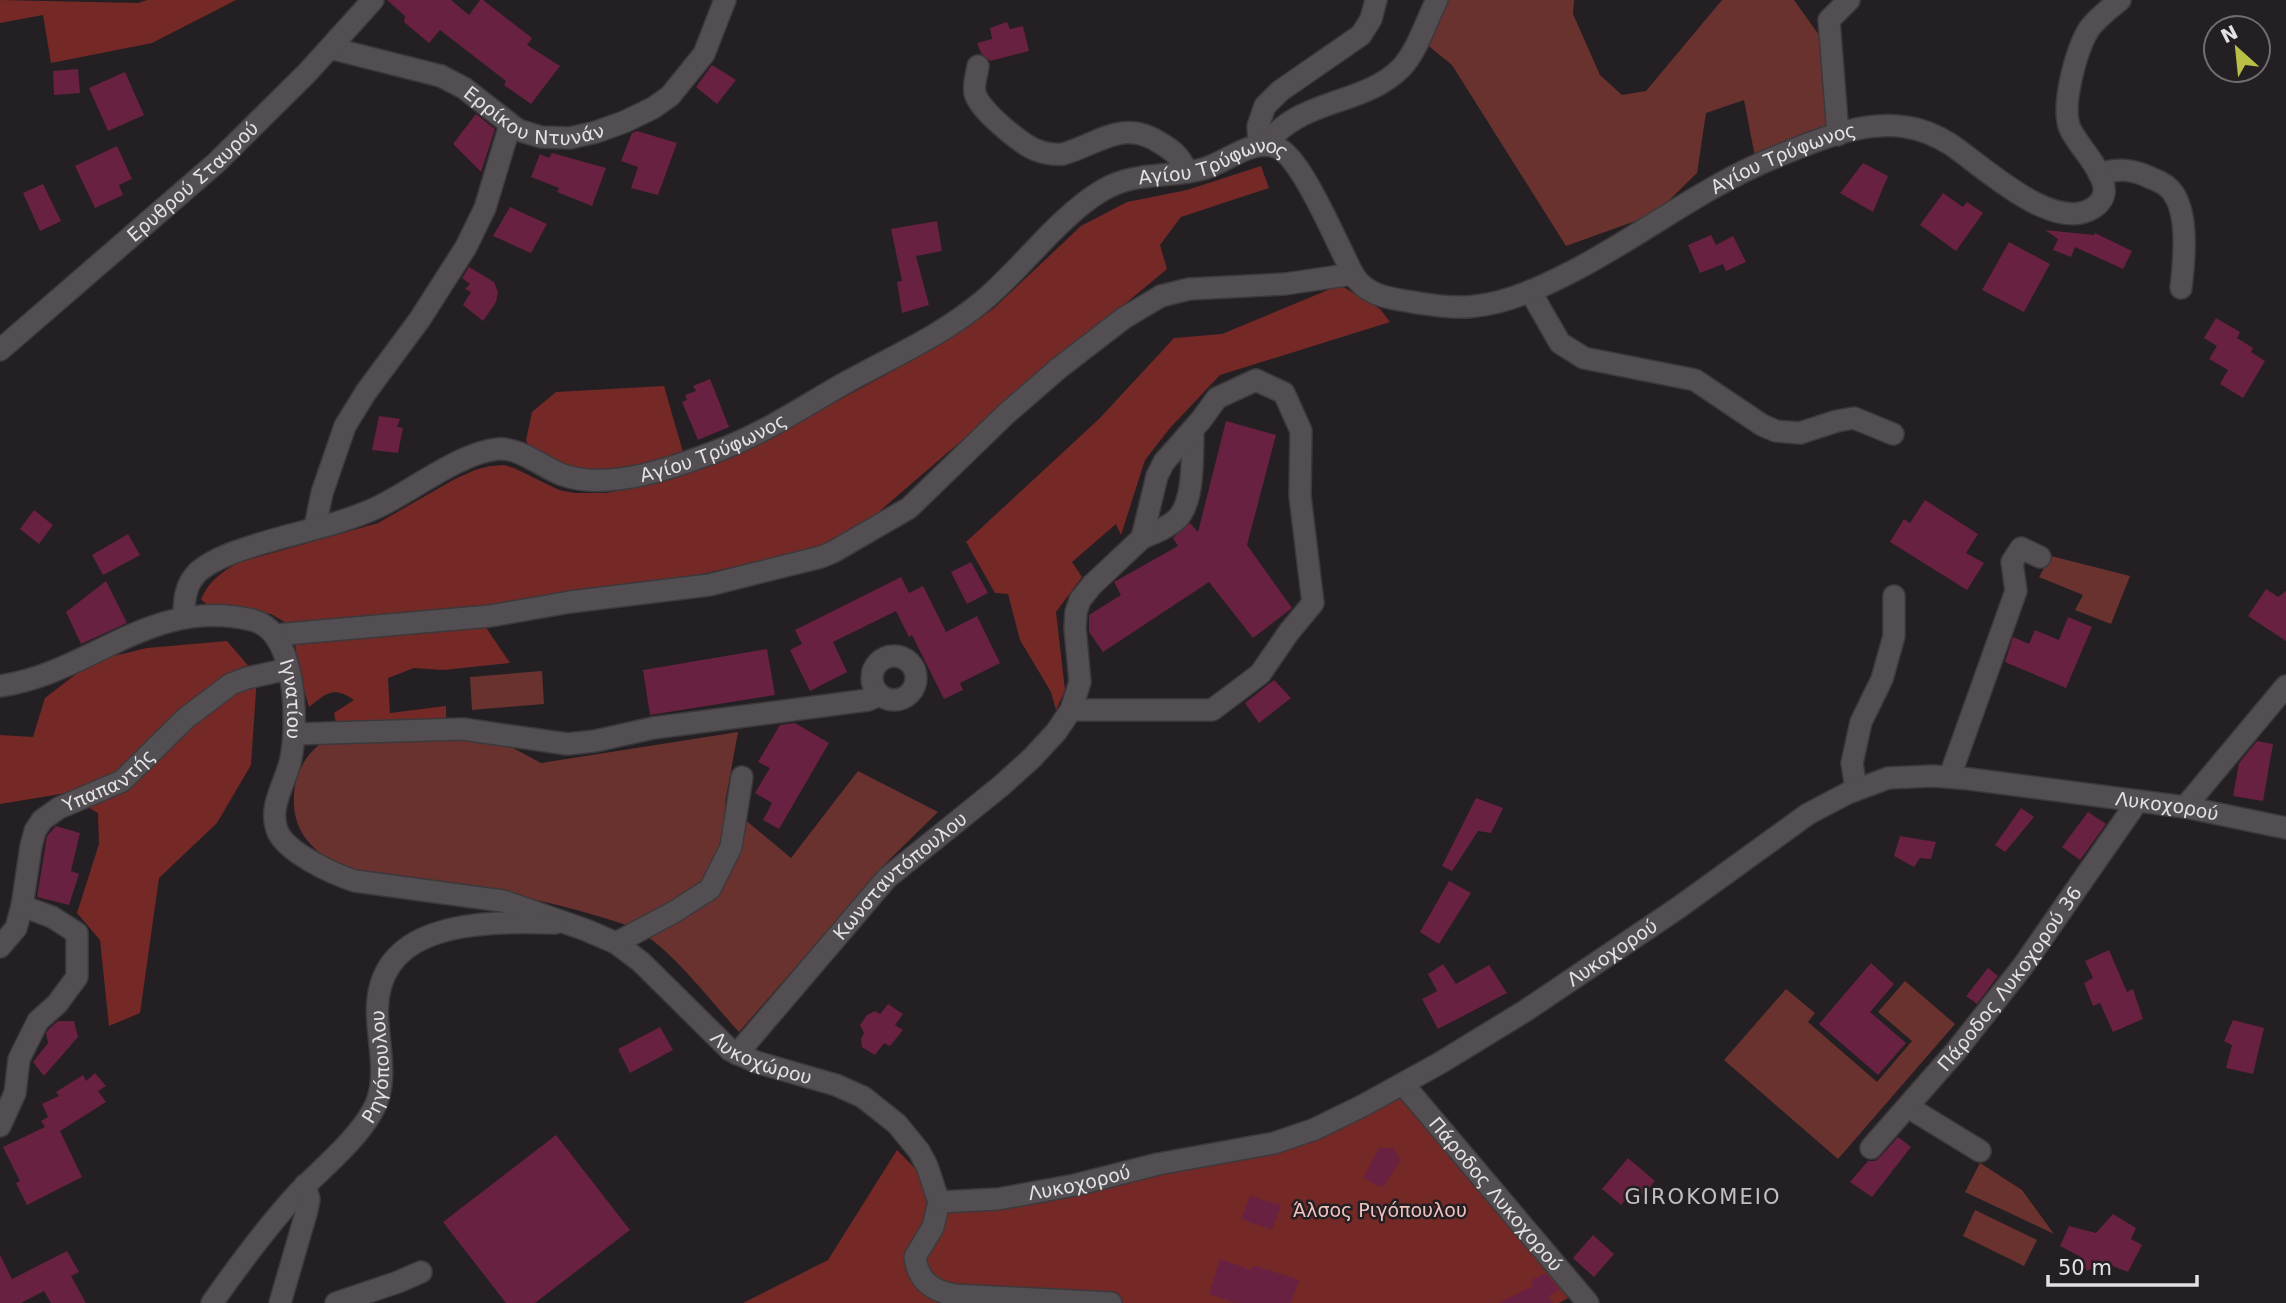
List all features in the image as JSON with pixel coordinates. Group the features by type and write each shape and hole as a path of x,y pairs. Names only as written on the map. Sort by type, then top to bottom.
{"street":[{"name":"Ερυθρού Σταυρού","path":"0,350 184,192 277,104 373,0"},
{"name":"Ερρίκου Ντυνάν","path":"330,48 447,79 523,132 541,137 570,138 609,128 653,108 670,96 698,64 709,44 725,0"},
{"path":"1263,145 1258,126 1265,106 1280,91 1361,36 1371,19 1377,0"},
{"path":"1263,145 1292,119 1346,99 1395,74 1409,58 1437,0"},
{"path":"1838,135 1829,20 1849,0"},
{"path":"2120,0 2095,22 2084,40 2073,73 2067,117 2072,133 2099,174 2122,169 2137,172 2166,186 2173,193 2183,226 2181,288"},
{"path":"978,66 974,91 978,100 994,118 1033,148 1055,155 1063,154 1112,134 1140,132 1180,156 1187,172"},
{"path":"315,527 322,493 345,426 366,392 420,319 466,247 485,208 510,125"},
{"name":"Αγίου Τρύφωνος","path":"184,617 188,585 204,568 244,549 376,508 457,463 492,450 511,450 563,475 595,481 646,473 729,447 769,428 841,385 949,327 983,302 1077,209 1107,187 1139,176 1187,172 1213,165 1263,145 1280,149 1296,165 1359,284 1374,294 1448,307 1476,306 1530,291 1589,262 1745,170 1802,146 1867,126 1908,127 1929,133 2021,195 2045,208 2060,212 2078,214 2097,204 2104,191 2099,174"},
{"path":"275,635 491,616 570,602 681,589 730,580 833,552 909,508 1006,414 1059,368 1124,318 1161,296 1189,289 1285,284 1353,274"},
{"path":"1530,291 1560,343 1584,358 1695,380 1776,432 1800,433 1854,418 1893,434"},
{"path":"1071,710 1212,710 1260,674 1313,603 1300,496 1301,431 1284,393 1256,380 1217,398 1160,470 1142,538"},
{"name":"Κωνσταντόπουλου","path":"737,1054 882,883 1049,741 1071,710 1077,695 1081,676 1075,628 1080,600 1092,585 1142,538 1164,528 1181,512 1188,494 1192,466 1192,430"},
{"path":"1950,776 2016,591 2012,562 2021,548 2040,557"},
{"path":"1856,789 1852,763 1861,722 1882,679 1894,636 1894,596"},
{"name":"Ιγνατίου","path":"0,686 42,676 129,635 184,617 251,620 263,624 275,635 283,649 288,669 294,734 290,764 274,815 280,836 293,849 340,877 503,901 568,923"},
{"name":"Υπαπαντής","path":"0,947 16,928 31,846 35,831 42,820 59,808 122,781 186,718 231,684 288,669"},
{"path":"2185,807 2286,686"},
{"path":"294,734 463,729 567,744 653,729 868,700 880,695"},
{"name":"Λυκοχορού","path":"939,1202 1013,1197 1178,1160 1284,1140 1346,1114 1403,1084 1525,1011 1827,803 1888,778 1950,776 2185,807 2286,828"},
{"path":"616,943 710,889 731,847 742,777"},
{"name":"Πάροδος Λυκοχορού 36","path":"1871,1148 1956,1051 2023,966 2137,802"},
{"path":"0,1126 15,1093 19,1059 38,1021 57,1004 76,977 77,933 52,917 22,906"},
{"name":"Λυκοχώρου","path":"568,923 616,943 641,962 716,1038 737,1054 851,1091 882,1110 919,1151 939,1202"},
{"name":"Ρηγόπουλου","path":"212,1303 276,1218 361,1127 376,1105 382,1076 377,995 382,978 398,955 425,937 450,929 488,924 568,923"},
{"name":"Πάροδος Λυκοχορού","path":"1403,1084 1588,1303"},
{"path":"1908,1107 1980,1151"},
{"path":"280,1303 307,1210 309,1199 306,1185"},
{"path":"939,1202 933,1227 915,1257 921,1278 931,1287 955,1295 1111,1303"},
{"path":"336,1303 421,1272"}],"shaded area":[{"path":"1447,0 1574,0 1573,14 1600,75 1622,95 1646,91 1722,0 1794,0 1819,35 1831,132 1755,157 1744,100 1706,113 1697,173 1655,214 1566,246 1452,65 1425,43"},
{"path":"2051,556 2130,576 2111,624 2075,610 2083,595 2039,577"},
{"path":"542,671 544,704 472,710 470,677"},
{"path":"738,732 725,803 791,858 858,771 938,812 888,861 739,1032 672,958 643,933 629,926 527,898 384,879 348,868 318,851 299,828 294,795 296,781 301,767 319,745 444,736 502,742 541,763"},
{"path":"1905,981 1955,1024 1838,1159 1724,1060 1786,989 1815,1013 1808,1022 1877,1082 1912,1041 1878,1012"},
{"path":"1980,1163 2022,1190 2054,1234 1965,1192"},
{"path":"1975,1210 2037,1240 2024,1266 1963,1236"}],"green space":[{"path":"0,0 138,3 147,0 236,0 152,43 51,63 43,15 0,23"},
{"path":"1261,166 1269,188 1181,217 1160,245 1167,269 867,522 820,547 693,576 527,605 327,619 305,625 288,624 271,614 207,605 201,599 216,578 237,563 378,523 475,470 504,465 559,490 606,493 658,483 738,455 935,348 993,309 1081,226 1127,202 1187,190"},
{"path":"1340,285 1380,309 1390,322 1220,375 1170,428 1145,460 1121,535 1116,524 1072,562 1082,577 1056,612 1065,690 1056,710 1051,692 1020,640 1008,594 995,593 966,542 1099,419 1174,338 1222,334"},
{"path":"664,386 683,452 628,470 585,473 561,468 532,453 526,440 532,412 556,392"},
{"path":"485,626 510,663 443,670 414,668 388,678 390,713 446,706 446,719 336,724 334,713 354,700 335,692 309,707 299,672 295,644"},
{"path":"227,641 257,676 251,765 217,823 159,878 140,1013 109,1026 100,940 77,913 99,844 98,813 86,806 79,791 0,804 0,735 33,737 45,698 93,661 147,648"},
{"name":"Άλσος Ριγόπουλου","path":"1405,1093 1570,1297 1559,1303 743,1303 828,1260 897,1150 931,1184 953,1199 1001,1209 1203,1164"}],"building":[{"path":"387,0 451,0 469,15 480,0 483,0 532,38 527,45 560,66 531,104 504,85 506,81 440,30 429,43 404,22 405,16"},
{"path":"1007,22 1010,29 1023,26 1029,51 990,61 981,53 977,43 992,39 990,28"},
{"path":"712,65 736,80 717,104 696,87"},
{"path":"78,69 80,93 54,95 53,71"},
{"path":"125,72 144,115 108,131 89,88"},
{"path":"476,114 495,129 481,172 453,144"},
{"path":"637,131 677,143 658,195 631,188 638,167 621,161 632,133"},
{"path":"117,146 132,179 119,185 123,195 95,208 75,166"},
{"path":"552,153 606,168 592,206 557,192 559,188 531,177 540,154 549,158"},
{"path":"1863,163 1888,176 1873,212 1840,193"},
{"path":"43,184 61,221 40,231 23,193"},
{"path":"1943,193 1963,207 1967,202 1983,213 1956,251 1920,225"},
{"path":"510,207 547,224 531,253 493,236"},
{"path":"937,221 942,251 916,256 929,305 902,313 897,282 902,281 891,229"},
{"path":"2045,230 2095,233 2132,251 2123,269 2075,247 2071,257 2053,250 2058,239"},
{"path":"1711,235 1716,245 1733,236 1746,262 1726,271 1723,264 1700,273 1688,245"},
{"path":"2009,242 2050,264 2024,312 1982,290"},
{"path":"469,267 494,282 498,292 496,302 483,321 463,305 471,292 465,289 470,284 462,278"},
{"path":"2216,318 2240,332 2237,338 2253,348 2251,352 2265,361 2243,398 2220,384 2228,370 2209,359 2217,346 2204,338"},
{"path":"710,379 729,427 698,440 682,402 687,400 685,395 696,391 693,386"},
{"path":"379,416 400,419 397,427 403,428 398,453 372,450"},
{"path":"1226,421 1276,435 1247,545 1292,608 1253,638 1209,582 1103,652 1089,632 1089,615 1121,595 1114,582 1178,546 1173,538 1190,523 1198,532"},
{"path":"1925,500 1978,534 1966,553 1984,563 1967,590 1890,542 1904,519 1910,523"},
{"path":"34,510 53,525 39,544 20,529"},
{"path":"128,534 140,555 103,575 92,555"},
{"path":"971,562 988,593 967,604 951,572"},
{"path":"901,577 909,593 923,586 946,632 977,616 1000,663 960,683 963,690 944,699 912,635 909,637 896,611 833,642 847,672 810,691 790,650 802,644 795,630"},
{"path":"106,581 127,623 81,644 66,612"},
{"path":"2266,589 2278,597 2286,591 2286,641 2248,616"},
{"path":"2068,617 2092,627 2066,688 2005,662 2013,637 2029,644 2035,630 2059,640"},
{"path":"767,649 775,695 650,715 643,670"},
{"path":"1274,680 1291,698 1259,723 1245,703"},
{"path":"795,723 829,743 779,829 763,820 772,803 755,793 770,768 758,762 780,725"},
{"path":"2257,741 2273,744 2263,801 2233,796 2239,763"},
{"path":"1476,798 1503,808 1491,833 1478,831 1452,871 1442,866"},
{"path":"2021,808 2034,817 2005,852 1995,845"},
{"path":"2088,812 2106,824 2080,860 2062,847"},
{"path":"56,826 80,833 71,871 79,874 69,905 37,897 47,836"},
{"path":"1900,836 1936,842 1931,859 1920,858 1914,867 1894,856"},
{"path":"1449,881 1471,893 1439,944 1420,932"},
{"path":"2109,950 2127,992 2133,989 2143,1019 2113,1032 2100,1003 2093,1006 2084,983 2093,978 2085,961"},
{"path":"1871,963 1894,984 1870,1012 1906,1043 1878,1075 1819,1024"},
{"path":"1443,964 1456,984 1489,965 1507,993 1438,1029 1422,999 1437,991 1428,974"},
{"path":"1988,968 1998,976 1977,1004 1966,996"},
{"path":"888,1004 903,1014 895,1025 903,1030 890,1046 884,1043 875,1055 862,1047 861,1039 864,1033 860,1025 867,1015 875,1011 880,1014"},
{"path":"2233,1020 2264,1028 2253,1074 2226,1068 2232,1045 2224,1041"},
{"path":"58,1021 74,1021 78,1037 44,1076 33,1062 48,1043 46,1033"},
{"path":"660,1027 673,1050 630,1073 618,1049"},
{"path":"95,1073 106,1086 98,1091 106,1102 60,1131 82,1177 27,1205 16,1183 20,1181 3,1147 45,1127 41,1121 48,1117 42,1104 59,1096 56,1092 83,1075 86,1081"},
{"path":"556,1135 630,1230 535,1303 506,1303 443,1222"},
{"path":"1898,1137 1911,1147 1872,1197 1850,1182 1868,1161 1875,1161 1880,1157"},
{"path":"1379,1148 1393,1148 1401,1160 1382,1188 1363,1178"},
{"path":"1628,1158 1655,1181 1643,1195 1635,1188 1621,1205 1602,1189"},
{"path":"1250,1196 1281,1205 1272,1230 1241,1219"},
{"path":"2113,1214 2136,1228 2131,1239 2142,1245 2128,1272 2105,1263 2087,1271 2079,1256 2060,1246 2069,1226 2096,1233"},
{"path":"1593,1235 1614,1254 1594,1277 1573,1258"},
{"path":"67,1251 79,1272 71,1276 86,1303 51,1303 44,1291 21,1303 0,1303 0,1255 12,1279"},
{"path":"1220,1259 1251,1270 1253,1265 1299,1280 1291,1303 1235,1303 1209,1294"},
{"path":"1546,1273 1560,1290 1548,1296 1553,1303 1498,1303 1533,1286 1531,1280"}],"district":[{"name":"GIROKOMEIO","path":"1703,1197"}]}
